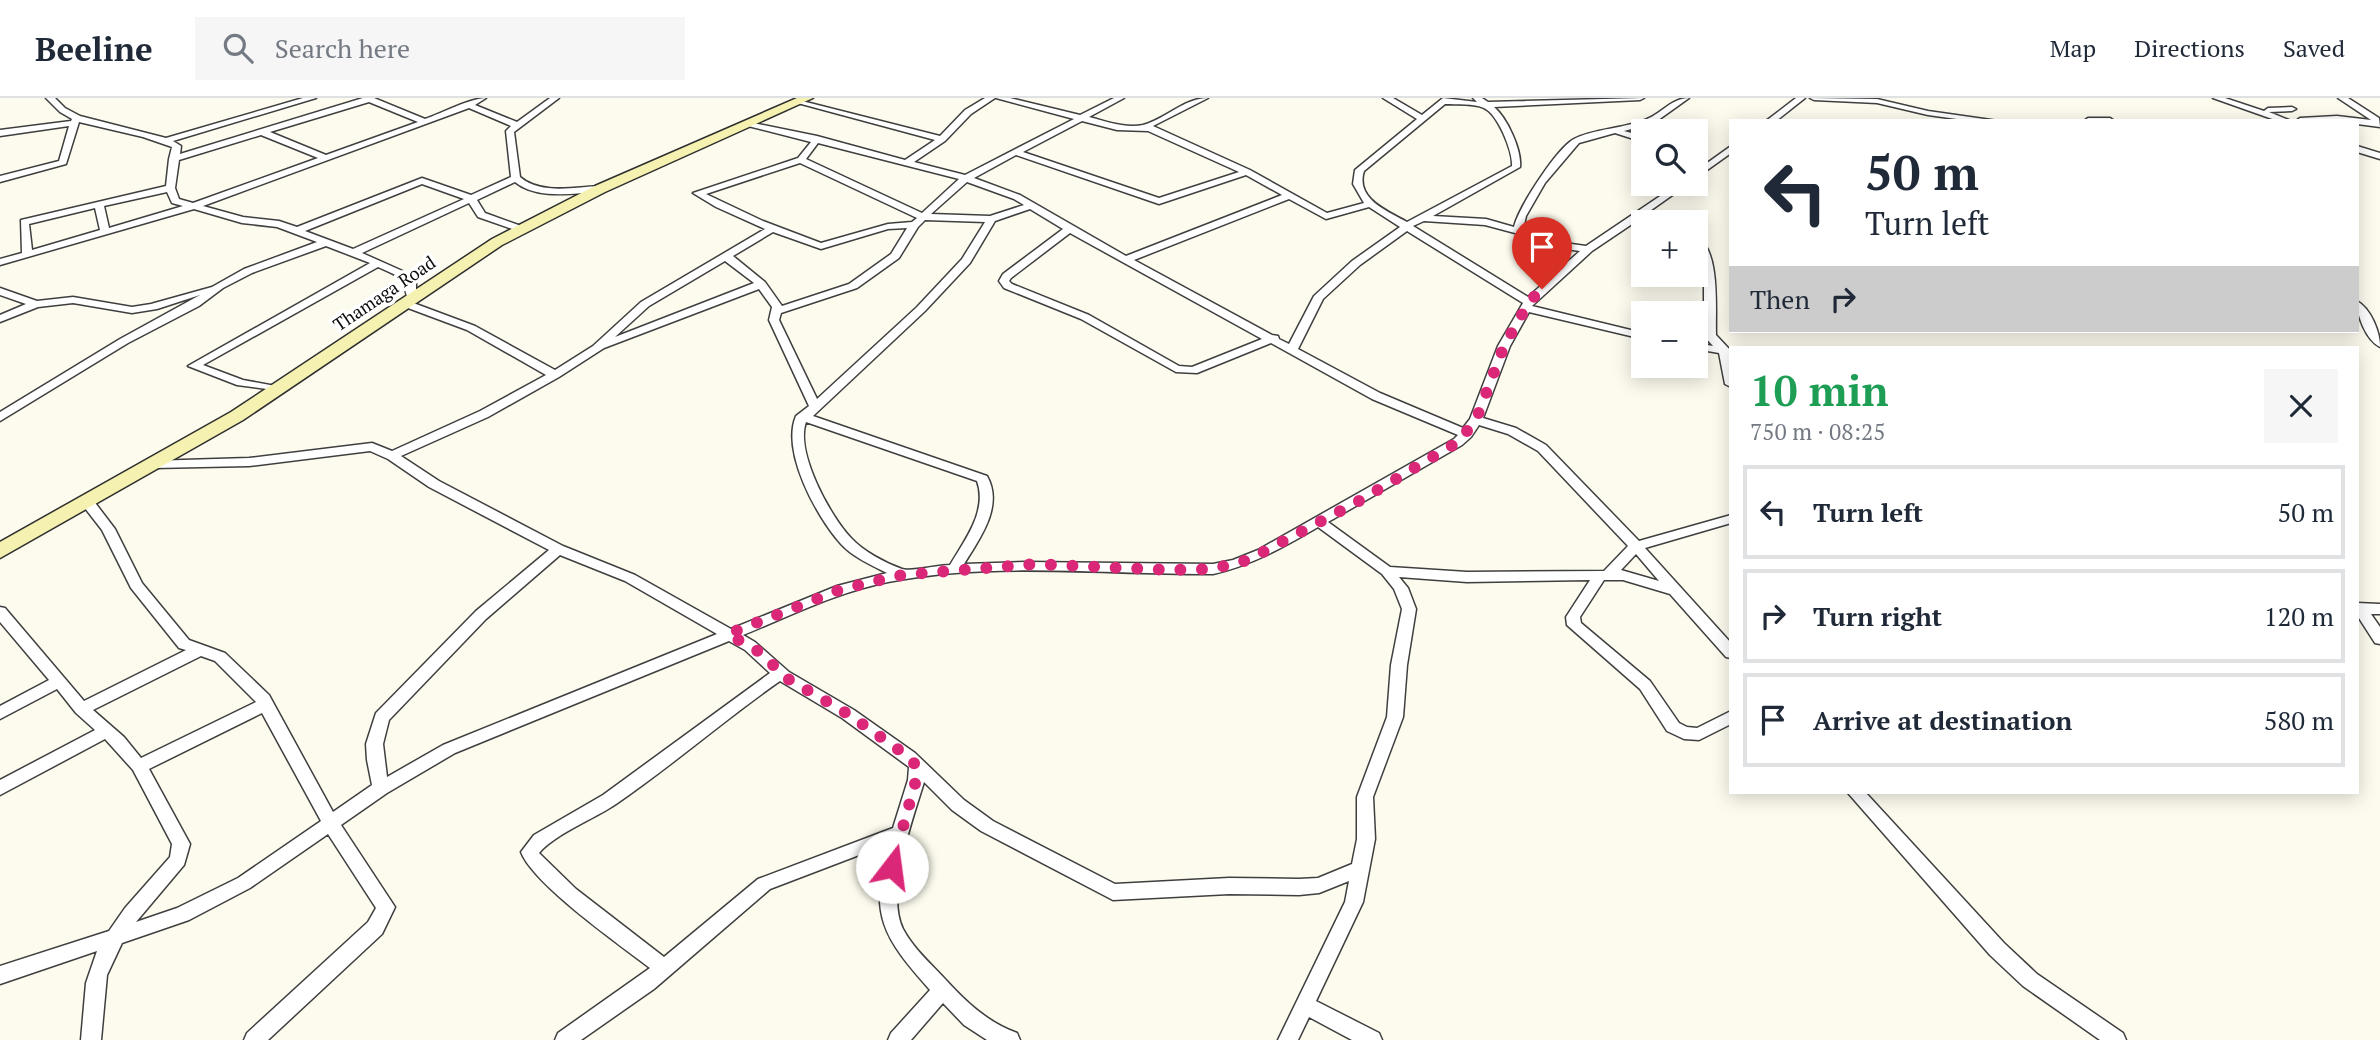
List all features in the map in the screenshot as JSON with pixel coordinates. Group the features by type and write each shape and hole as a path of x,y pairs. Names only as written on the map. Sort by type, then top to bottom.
{"main road":[{"name":"Thamaga Road","path":"0,551 155,464 277,389 408,300 521,229 600,188 802,100"}],"street":[{"path":"50,98 74,121"},
{"path":"165,141 312,98"},
{"path":"458,98 516,125"},
{"path":"0,262 191,207 425,122 482,98"},
{"path":"555,98 516,125 510,135 516,178 521,183 547,189 600,188"},
{"path":"543,106 567,98"},
{"path":"908,162 942,139 968,112 991,98"},
{"path":"1000,98 1123,128 1145,127 1204,98"},
{"path":"776,312 853,286 895,256 919,221 966,178 1120,98"},
{"path":"1387,98 1421,118"},
{"path":"1293,348 1318,298 1356,262 1407,226 1516,167 1517,158 1500,116 1477,98"},
{"path":"1631,332 1527,305 1370,204 1358,191 1356,177 1360,170 1421,118 1447,100 1486,105 1640,98"},
{"path":"1518,231 1521,216 1541,182 1576,141 1618,132 1651,121 1685,98"},
{"path":"1772,119 1801,98"},
{"path":"1814,98 1877,101 1928,113 1978,119"},
{"path":"2217,98 2281,119"},
{"path":"2342,98 2380,123"},
{"path":"173,159 368,99 425,122"},
{"path":"802,100 942,139"},
{"path":"2253,109 2295,106 2285,119"},
{"path":"0,179 63,162 74,121"},
{"path":"0,133 74,121 130,130 177,146 170,188 175,201 243,220 279,224 378,263 408,280 408,300 471,328 555,374"},
{"path":"2359,121 2380,123"},
{"path":"751,124 966,178 1031,206 1376,396 1467,434"},
{"path":"1145,127 1247,172 1326,216 1370,204"},
{"path":"262,132 325,158"},
{"path":"1618,132 1631,136"},
{"path":"817,139 802,160 698,193 817,246 888,224 991,219 1031,206"},
{"path":"1708,161 1729,150"},
{"path":"2359,150 2380,156"},
{"path":"1017,153 1158,201 1247,172"},
{"path":"802,160 919,221"},
{"path":"353,253 516,178"},
{"path":"296,231 419,181 471,198 481,215 521,229"},
{"path":"27,254 24,222 170,188"},
{"path":"1127,260 1289,196"},
{"path":"1649,210 1668,196"},
{"path":"99,204 105,232"},
{"path":"1422,218 1475,220 1518,231 1540,243 1588,249"},
{"path":"902,575 845,540 803,468 797,438 802,416 922,309 965,261 991,219"},
{"path":"0,975 210,901 277,863 381,788 423,762 482,734 842,589 902,575 954,569 1035,564 1145,570 1213,569 1248,560 1321,523 1448,449 1467,434 1476,420 1504,346 1527,305 1588,249 1631,222"},
{"path":"597,348 645,304 773,228"},
{"path":"1069,229 1007,276 1004,281 1007,286 1085,317 1176,369 1193,371 1274,338"},
{"path":"0,319 36,304 73,300 141,309 219,286 324,243"},
{"path":"726,257 761,284 776,312 774,320 815,407"},
{"path":"277,389 241,383 194,366 378,263"},
{"path":"392,456 484,414 597,348 761,284"},
{"path":"0,417 124,341 195,304 219,286"},
{"path":"1708,287 1710,336 1727,351"},
{"path":"0,291 36,304"},
{"path":"2359,307 2380,344"},
{"path":"1708,348 1727,351"},
{"path":"802,416 982,479 988,496 985,507 954,569"},
{"path":"1476,420 1512,431 1542,448 1636,546 1729,651"},
{"path":"155,464 249,462 372,447 392,456 434,484 558,549 630,578 763,654 781,673 848,714 909,757 958,805 987,827 1113,892 1320,885 1362,868"},
{"path":"88,503 107,529 136,585 184,644 220,657 266,704 331,824 386,907 384,916 375,928 254,1040"},
{"path":"1729,520 1636,546 1604,575 1573,617 1574,625 1645,685 1673,727 1684,733 1699,734 1729,718"},
{"path":"1287,1038 1306,1006 1354,902 1366,839 1365,797 1395,717 1399,665 1409,609 1401,587 1387,571 1321,523"},
{"path":"381,788 372,752 374,736 382,717 481,615 558,549"},
{"path":"1387,571 1467,577 1636,577 1675,590"},
{"path":"2359,608 2380,610"},
{"path":"2359,609 2380,639"},
{"path":"0,612 82,709 139,766 182,851 178,860 114,937 97,975 96,1021 91,1040"},
{"path":"82,709 201,649"},
{"path":"664,968 570,894 533,860 530,852 542,840 607,800 723,712 781,673"},
{"path":"0,713 59,681"},
{"path":"139,766 266,704"},
{"path":"0,788 106,731"},
{"path":"917,767 916,780 892,867 889,905 892,925 907,950 942,990 977,1024 991,1034 1010,1040"},
{"path":"1857,794 1997,949 2031,980 2116,1040"},
{"path":"565,1040 618,1006 764,884 902,832"},
{"path":"898,1040 942,990"},
{"path":"1306,1006 1372,1040"}],"route":[{"path":"892,867 916,780 917,767 909,757 848,714 783,676 763,654 728,634 842,589 867,581 902,575 1035,564 1111,569 1213,569 1248,560 1431,460 1467,434 1476,420 1504,346 1529,302 1542,289"}]}
